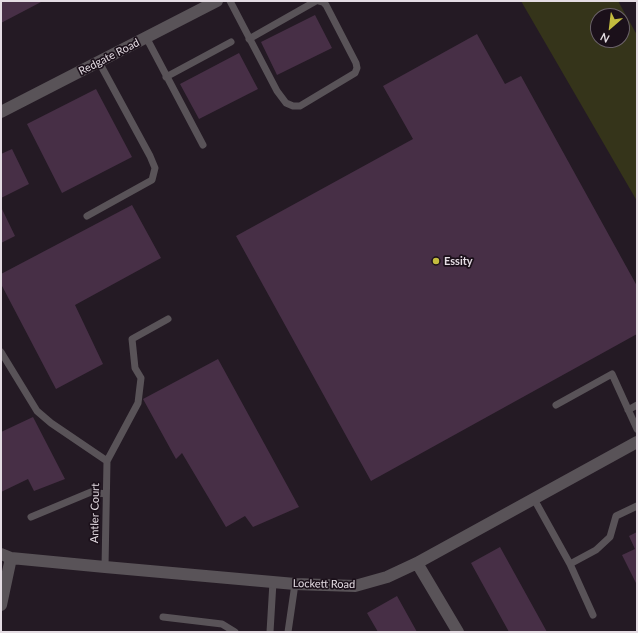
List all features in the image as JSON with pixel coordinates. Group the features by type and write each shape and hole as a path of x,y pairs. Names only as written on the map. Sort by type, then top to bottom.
{"street":[{"name":"Redgate Road","path":"1,112 213,2"},
{"name":"Lockett Road","path":"6,556 105,567 294,584 354,586 387,577 417,563 637,442"},
{"path":"1,605 6,556"},
{"path":"417,563 458,632"}],"lane":[{"path":"230,1 249,39 277,91 286,103 293,106 300,106 355,73 357,68 353,56 323,2 317,1 249,39"},
{"path":"146,37 203,145"},
{"path":"166,77 231,42"},
{"path":"87,216 152,180 155,168 99,62"},
{"name":"Antler Court","path":"105,567 107,461 138,403 141,378 135,368 132,339 168,319"},
{"path":"1,352 37,411 51,423 107,461"},
{"path":"556,405 612,374 637,429"},
{"path":"628,410 637,405"},
{"path":"32,517 91,492 106,494"},
{"path":"534,499 570,564 593,615"},
{"path":"570,564 596,550 610,537 616,516 637,506"},
{"path":"270,632 273,582"},
{"path":"288,632 294,584"},
{"path":"163,617 222,624 235,632"}],"shaded area":[{"path":"521,1 618,1 622,8 590,8 590,48 630,48 630,22 637,35 637,201"}],"building":[{"path":"1,1 43,1 1,23"},
{"path":"315,15 332,48 277,75 261,42"},
{"name":"Essity","path":"477,34 505,84 521,76 637,286 637,334 371,481 236,236 413,139 383,86"},
{"path":"239,53 258,89 199,119 180,84"},
{"path":"96,89 132,157 62,193 27,124"},
{"path":"12,149 29,184 1,198 1,154"},
{"path":"132,205 161,258 75,305 103,364 56,389 1,284 1,274"},
{"path":"1,207 15,236 1,243"},
{"path":"218,359 299,507 253,527 245,516 226,527 182,453 176,459 143,399"},
{"path":"33,417 65,479 34,491 28,479 1,492 1,432"},
{"path":"637,532 637,585 622,555 635,549 629,536"},
{"path":"500,547 547,632 509,632 471,563"},
{"path":"397,596 417,632 378,632 367,613"}],"place":[{"name":"Essity","path":"436,261"}]}
